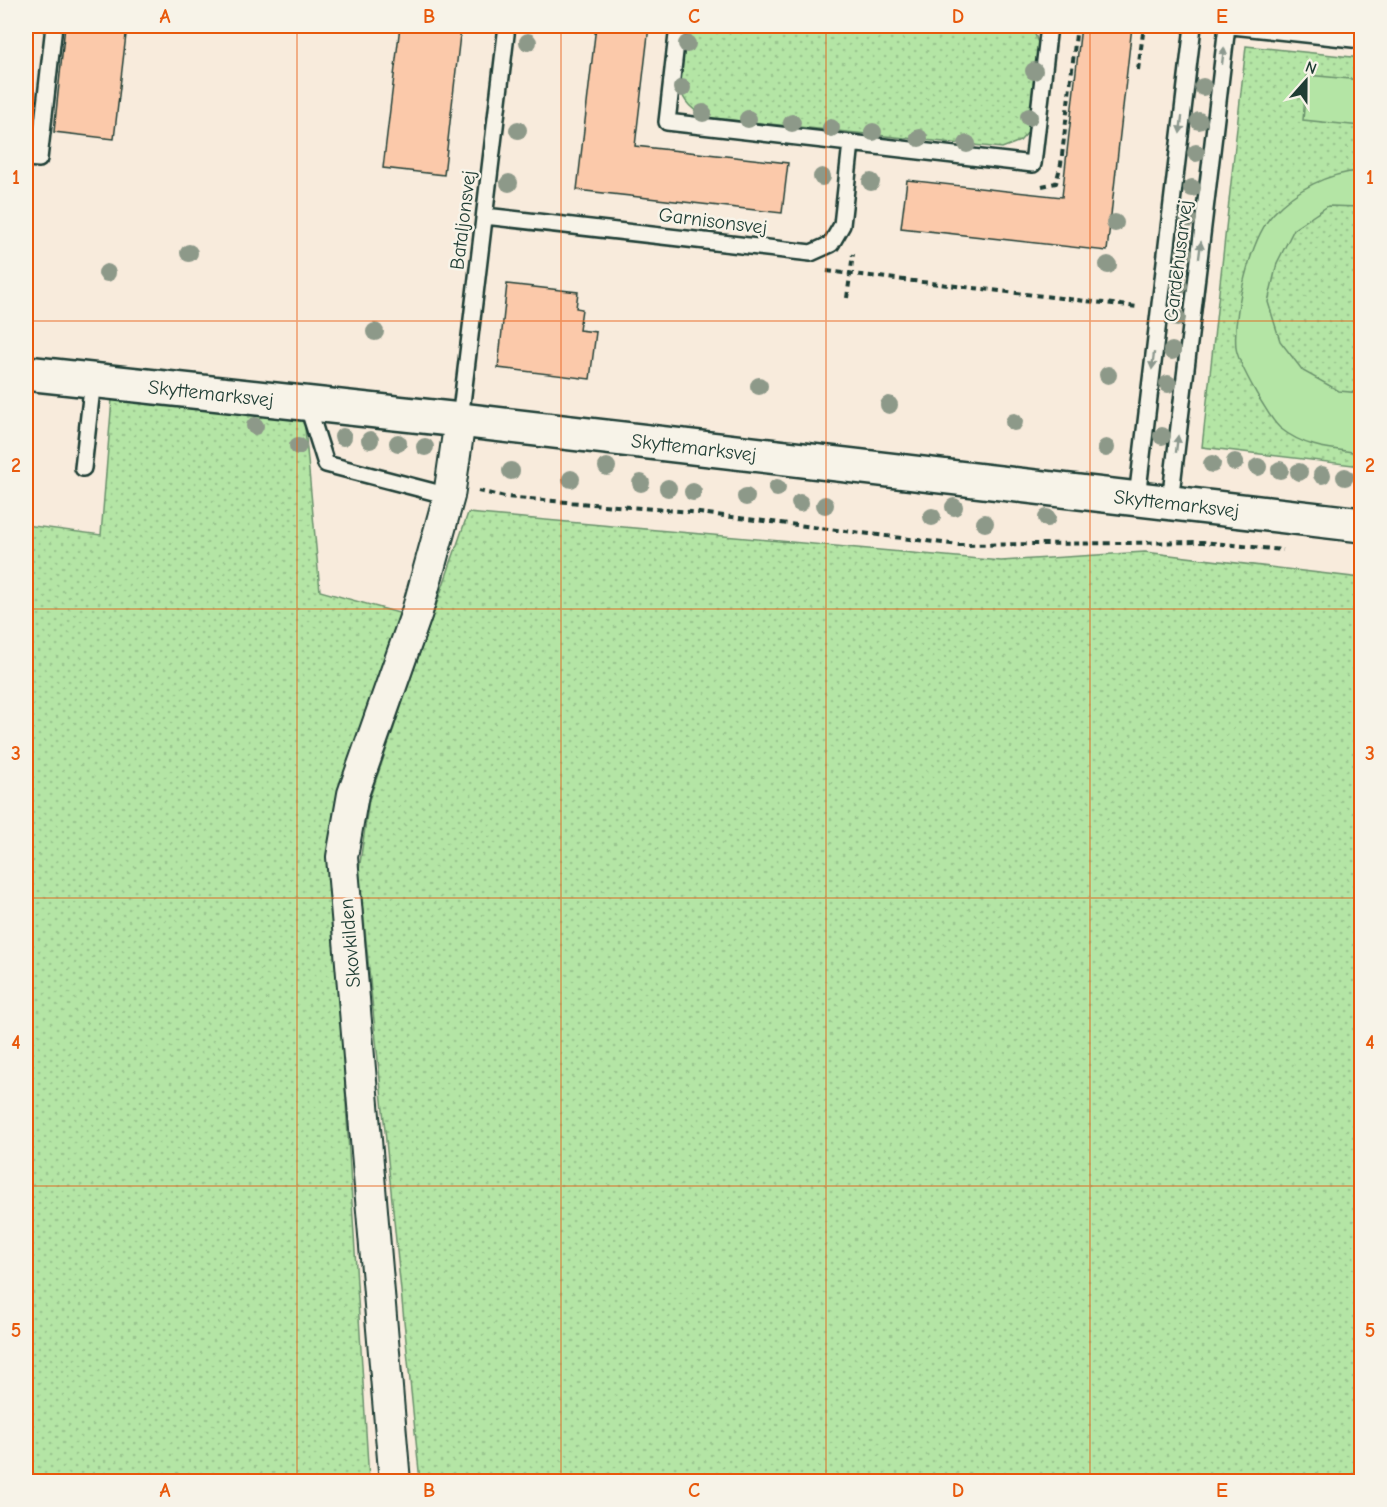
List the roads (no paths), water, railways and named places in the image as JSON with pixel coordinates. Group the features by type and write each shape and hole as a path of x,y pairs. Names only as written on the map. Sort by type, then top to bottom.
{"street":[{"name":"Skyttemarksvej","path":"26,373 460,420 1362,525"},
{"name":"Skovkilden","path":"395,1482 342,857 353,794 417,612 450,490 460,420"}],"lane":[{"path":"26,158 39,159 54,26"},
{"name":"Bataljonsvej","path":"460,420 507,26"},
{"path":"678,26 667,122 1033,164 1049,26"},
{"name":"Gardehusarvej","path":"1137,498 1193,26"},
{"path":"1229,26 1362,40"},
{"name":"Gardehusarvej","path":"1170,502 1229,26"},
{"name":"Garnisonsvej","path":"485,216 810,253 831,244 842,225 851,143"},
{"path":"83,468 93,381"},
{"path":"307,404 326,464 450,490"}]}
